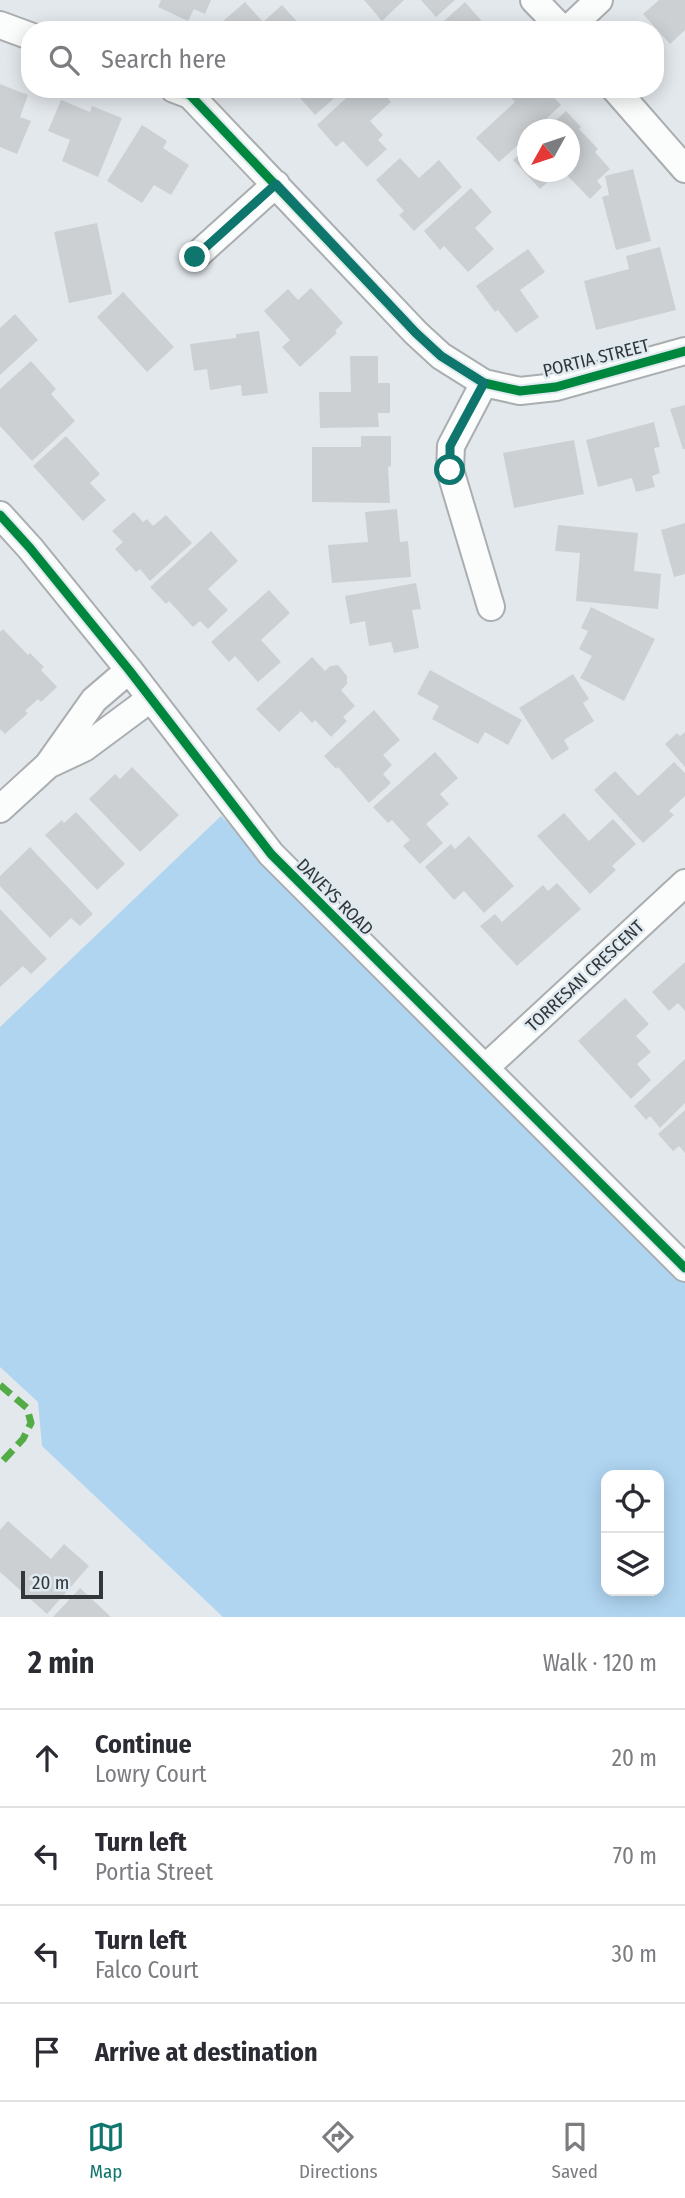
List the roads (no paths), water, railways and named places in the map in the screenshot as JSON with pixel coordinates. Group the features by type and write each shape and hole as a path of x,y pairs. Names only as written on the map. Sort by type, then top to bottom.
{"street":[{"path":"534,0 556,21"},
{"path":"575,21 599,0"},
{"path":"0,25 21,33"},
{"name":"PORTIA STREET","path":"193,98 416,333 441,356 484,383 520,391 556,387 685,351"},
{"path":"623,98 685,169"},
{"path":"195,257 276,184"},
{"path":"484,383 450,446 450,470 491,607"},
{"name":"DAVEYS ROAD","path":"0,515 129,670 271,854 685,1268"},
{"path":"0,809 48,765 94,701 129,670"},
{"path":"48,765 83,748 150,699"},
{"name":"TORRESAN CRESCENT","path":"485,1068 685,883"}]}
